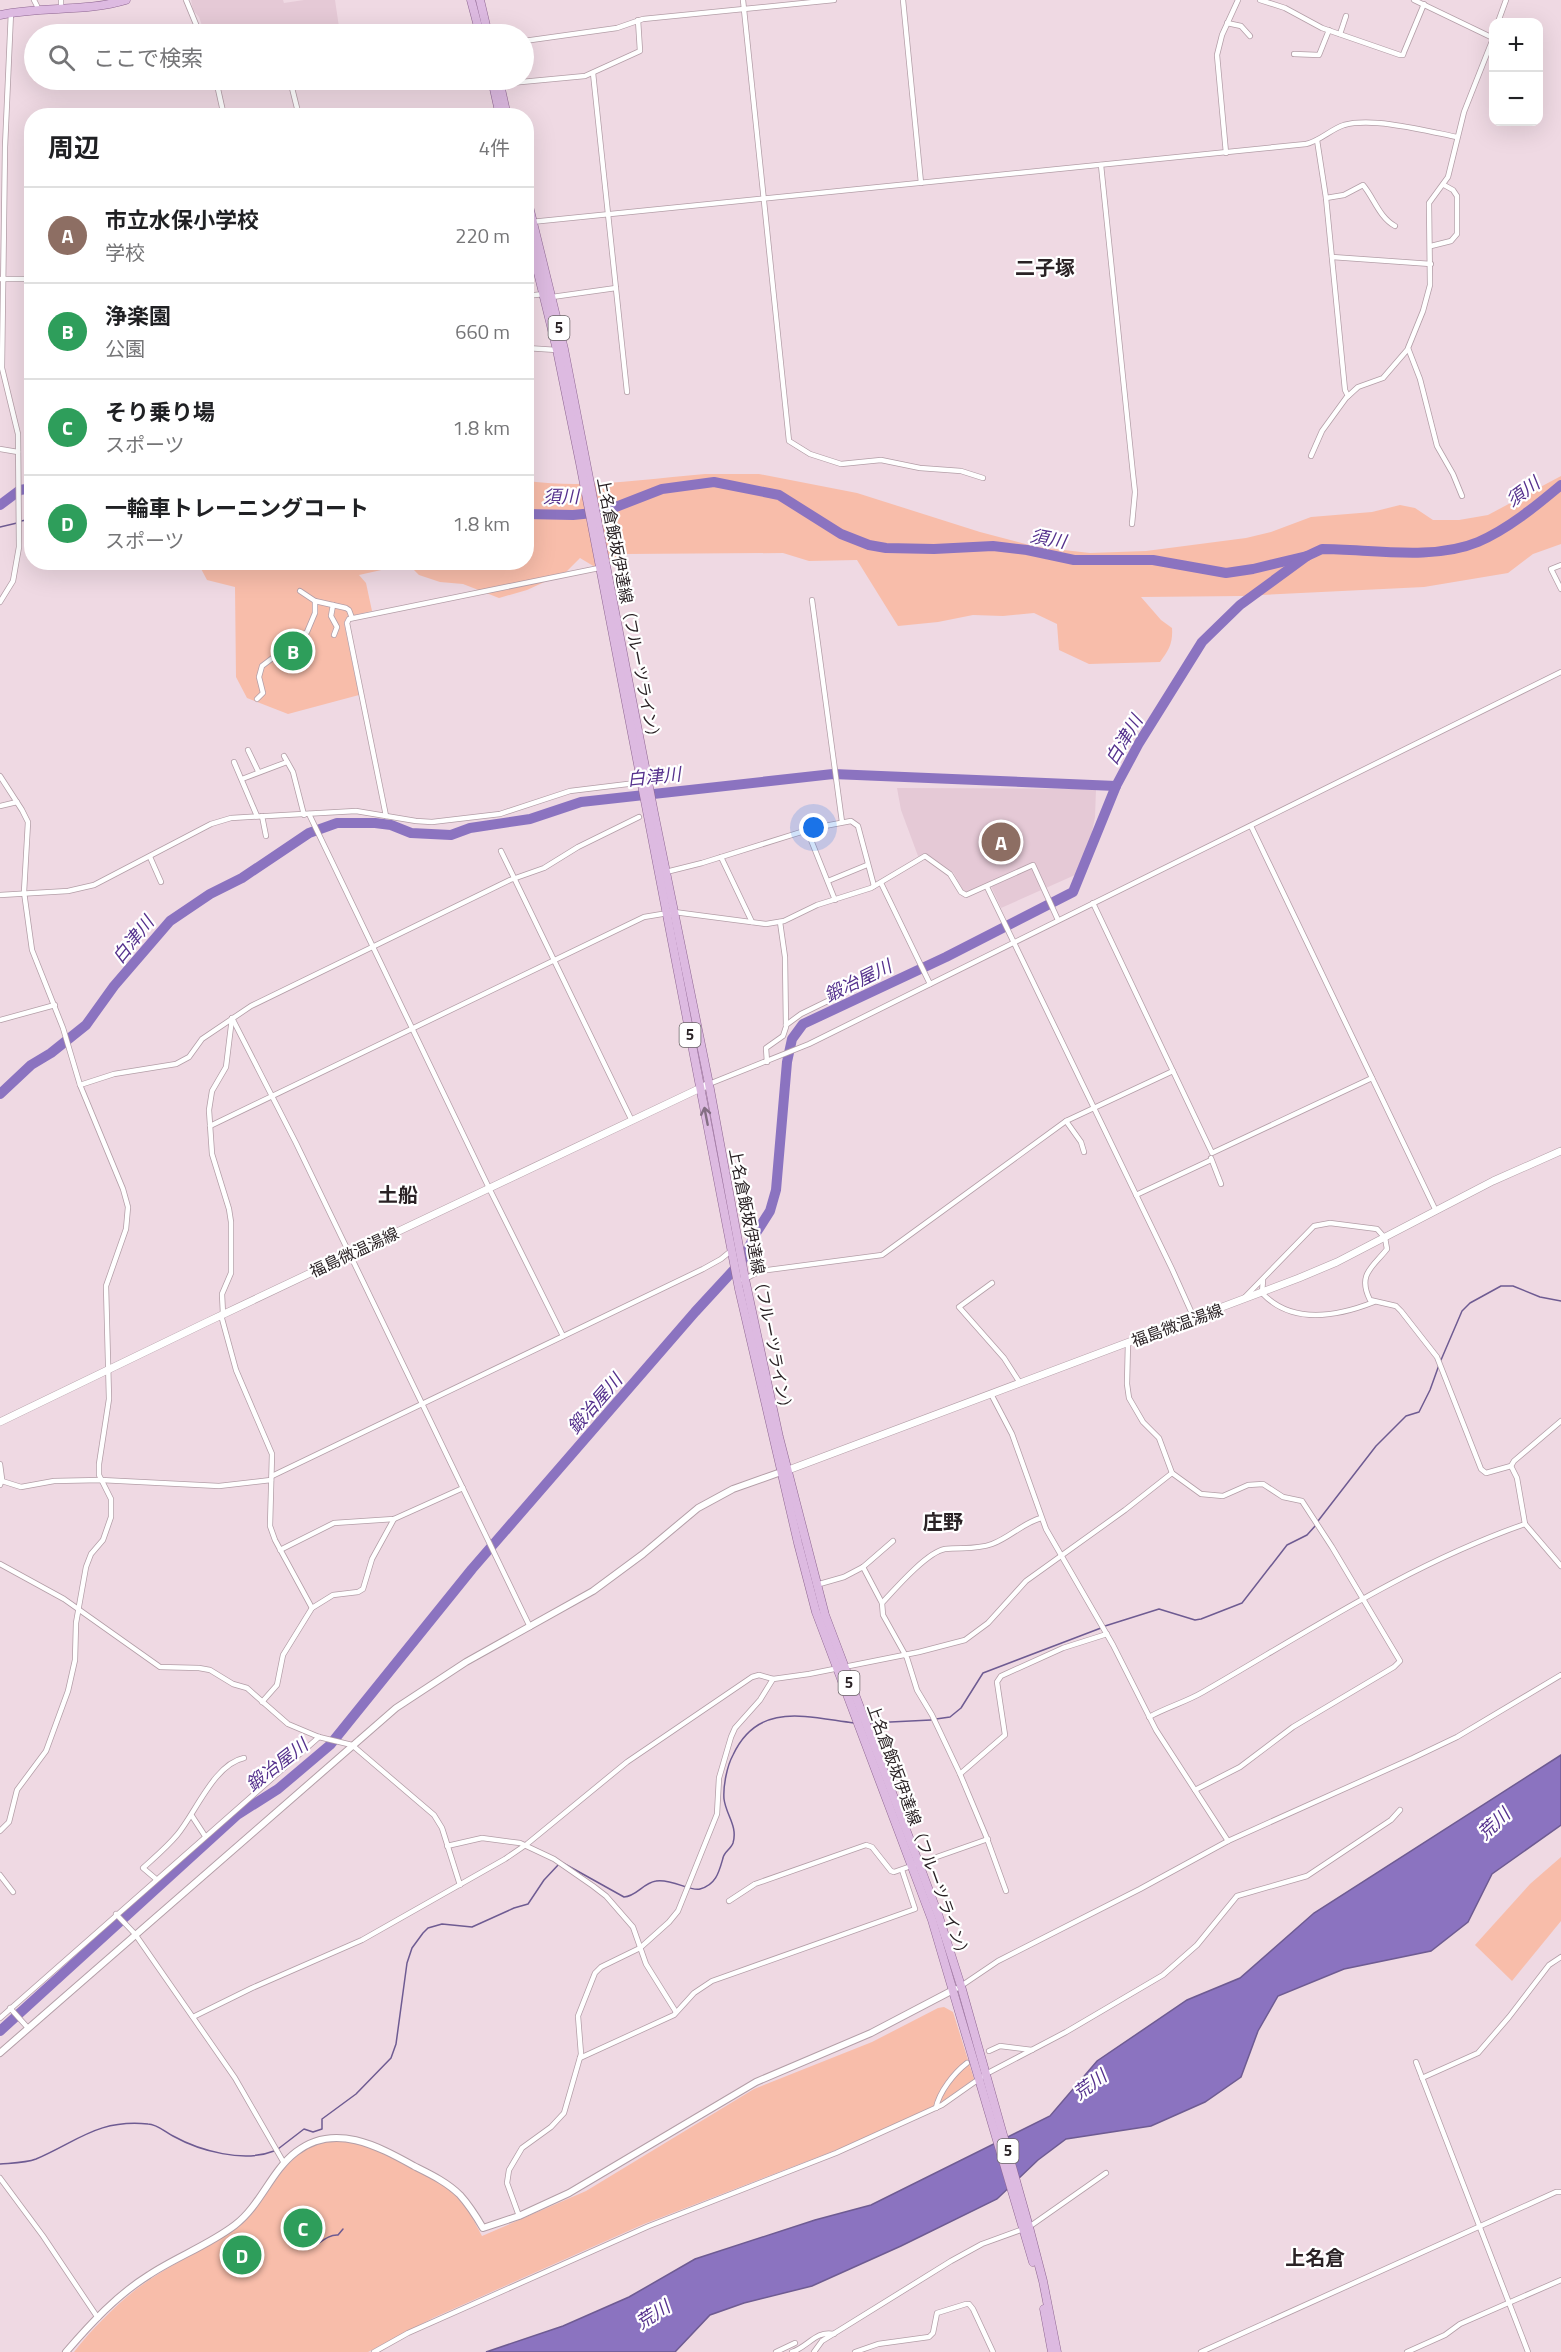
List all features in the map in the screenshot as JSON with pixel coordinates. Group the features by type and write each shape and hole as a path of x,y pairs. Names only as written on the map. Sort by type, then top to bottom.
{"main road":[{"path":"0,15 61,4 99,5 126,0"},
{"path":"471,0 477,24"},
{"path":"480,0 486,24"},
{"path":"494,90 498,108"},
{"path":"501,90 505,108"},
{"name":"上名倉飯坂伊達線（フルーツライン）","path":"534,242 560,349 583,463 644,784 646,815 670,913 741,1280 816,1612 840,1666 915,1865 939,1917 1043,2281 1057,2352"},
{"name":"上名倉飯坂伊達線（フルーツライン）","path":"534,257 548,296"},
{"name":"上名倉飯坂伊達線（フルーツライン）","path":"596,533 599,568 644,784"},
{"name":"上名倉飯坂伊達線（フルーツライン）","path":"646,815 666,872 670,913"},
{"name":"福島微温湯線","path":"0,1422 222,1314 705,1086"},
{"name":"福島微温湯線","path":"784,1471 1262,1293 1336,1262 1493,1181 1561,1151"},
{"name":"上名倉飯坂伊達線（フルーツライン）","path":"784,1471 840,1666"},
{"name":"上名倉飯坂伊達線（フルーツライン）","path":"915,1865 919,1885 958,1988"},
{"name":"上名倉飯坂伊達線（フルーツライン）","path":"1026,2226 1052,2352"}],"street":[{"path":"34,0 38,8"},
{"path":"186,0 196,24"},
{"path":"743,0 789,441 810,454 841,464 881,459 920,468 961,471 983,478"},
{"path":"534,40 617,28 638,20 834,0"},
{"path":"903,0 921,183"},
{"path":"1226,153 1217,63 1218,49 1237,1 1230,0"},
{"path":"1260,0 1284,8 1329,30 1403,55 1424,4"},
{"path":"1414,0 1489,35"},
{"path":"1499,18 1506,0"},
{"path":"0,602 13,581 18,540 17,424 2,373 2,168 7,117 11,12"},
{"path":"1340,34 1346,16"},
{"path":"534,80 573,78 593,73 640,51 638,20"},
{"path":"1227,23 1241,26 1250,36"},
{"path":"1294,54 1319,54 1329,30"},
{"path":"1311,456 1322,431 1348,396 1358,387 1383,378 1408,349 1429,292 1431,246 1429,203 1448,177 1465,107 1489,47"},
{"path":"593,73 627,392"},
{"path":"219,90 222,108"},
{"path":"292,90 297,108"},
{"path":"0,117 7,117"},
{"path":"534,222 1306,144 1342,126 1358,123 1392,125 1457,137"},
{"path":"1317,140 1326,198 1345,390 1348,396"},
{"path":"1101,165 1135,492 1132,524"},
{"path":"1326,198 1344,195 1363,185 1378,209 1395,226"},
{"path":"1431,246 1451,241 1457,234 1457,196 1453,190 1444,185"},
{"path":"1332,257 1431,264"},
{"path":"1,279 24,279"},
{"path":"534,296 616,288"},
{"path":"534,348 560,349"},
{"path":"1408,349 1420,379 1437,446 1462,496"},
{"path":"0,449 18,452"},
{"path":"1561,565 1551,570 1561,589"},
{"path":"386,816 347,622 352,618 599,568"},
{"path":"300,591 315,601 350,610 352,618"},
{"path":"812,600 842,822"},
{"path":"257,699 263,693 259,677 262,666 307,632 315,614 315,601"},
{"path":"333,605 331,616 337,627 334,635"},
{"path":"705,1086 768,1062 930,984 1561,672"},
{"path":"248,750 258,771"},
{"path":"284,756 293,772 306,814 374,948 563,1336"},
{"path":"234,762 266,836"},
{"path":"242,779 258,771 287,762"},
{"path":"0,776 22,810 28,828 24,892 32,950 55,1005 80,1085 127,1203 126,1229 106,1286 110,1368 109,1409 99,1454 101,1480 111,1499 111,1517 103,1540 91,1554 87,1563 78,1611 73,1669 60,1716 46,1751 17,1790 9,1822 0,1830"},
{"path":"0,895 84,888 218,821 231,818 356,811 432,822 510,811 570,791 644,784"},
{"path":"0,806 17,802"},
{"path":"80,1085 114,1074 182,1061 189,1057 202,1039 251,1005 374,948 510,880 544,868 578,847 646,815"},
{"path":"666,872 807,830 851,821 856,823 874,886"},
{"path":"1251,826 1436,1211"},
{"path":"807,830 835,900"},
{"path":"501,851 632,1121"},
{"path":"210,1126 637,919 670,913 766,924 780,922 817,905 874,886 925,856 950,874 966,896 1033,865 1058,920"},
{"path":"150,857 162,882"},
{"path":"721,857 752,922"},
{"path":"828,880 867,865"},
{"path":"881,882 930,984"},
{"path":"987,887 1194,1318"},
{"path":"1093,903 1212,1153 1211,1160 1221,1184"},
{"path":"768,1062 766,1048 783,1036 786,1025 785,957 780,922"},
{"path":"786,1025 801,1014 840,995"},
{"path":"0,1020 55,1005"},
{"path":"232,1018 273,1096 530,1627"},
{"path":"232,1018 226,1066 210,1098 212,1154 231,1222 231,1273 222,1294 222,1314 236,1370 271,1450 269,1521 280,1550 312,1608"},
{"path":"741,1280 760,1271 882,1255 1066,1121 1173,1071"},
{"path":"1212,1153 1372,1078"},
{"path":"1066,1121 1081,1142 1084,1152"},
{"path":"1136,1195 1211,1160"},
{"path":"1242,1300 1314,1226 1319,1224 1377,1229 1384,1238 1387,1249 1369,1269 1365,1284 1367,1294 1374,1302"},
{"path":"0,1464 1,1483 21,1488 54,1481 101,1480 219,1486 272,1478 703,1269 736,1250"},
{"path":"1263,1280 1262,1293 1269,1300 1284,1310 1304,1315 1341,1312 1374,1302 1387,1304 1401,1311 1437,1357 1483,1472 1511,1466 1561,1421"},
{"path":"992,1283 959,1307 1004,1358 1020,1383"},
{"path":"1128,1342 1129,1398 1143,1422 1159,1438 1172,1473 1201,1494 1223,1496 1248,1485 1263,1484 1283,1497 1302,1501 1400,1662 1293,1727 1240,1767 1195,1790"},
{"path":"991,1394 1014,1438 1041,1518 1107,1634 1149,1717 1228,1841"},
{"path":"1511,1466 1516,1478 1525,1524 1561,1566"},
{"path":"0,2053 26,2026 133,1932 396,1708 466,1662 608,1581 698,1508 734,1489 784,1471"},
{"path":"193,2017 252,1988 362,1940 460,1885 525,1845 627,1762 752,1677 759,1675 773,1679 905,1655 956,1643 971,1636 988,1623 1017,1588 1172,1473"},
{"path":"280,1550 338,1522 394,1519 463,1488"},
{"path":"882,1603 926,1560 940,1551 989,1545 1029,1522 1041,1518"},
{"path":"262,1702 277,1685 283,1655 312,1608 333,1595 357,1592 363,1588 372,1559 394,1519"},
{"path":"1149,1717 1196,1696 1362,1597 1443,1557 1525,1524"},
{"path":"816,1585 844,1577 863,1567 893,1541"},
{"path":"0,1564 64,1599 160,1667 210,1670 233,1684 247,1688 288,1724 318,1737 352,1744 434,1815 442,1828 460,1885"},
{"path":"863,1567 882,1603 883,1615 905,1655 917,1690 933,1715 960,1774 988,1839 1006,1891"},
{"path":"960,1774 1005,1735 998,1682 1001,1676 1063,1648 1107,1634"},
{"path":"66,2352 136,2283 234,2226 254,2206 284,2163 302,2148 319,2140 345,2138 362,2141 440,2179 460,2195 483,2228 519,2216 609,2171 737,2091 871,2033 958,1988 998,1961 1140,1889 1228,1841 1457,1737 1561,1675"},
{"path":"519,2216 507,2183 509,2170 522,2148 551,2127 564,2114 580,2058 578,2016 595,1972 640,1948 669,1922 684,1899 717,1814 719,1778 731,1737 735,1728 760,1700 773,1679"},
{"path":"0,2018 12,2010 318,1737"},
{"path":"156,1880 143,1868 167,1846 192,1816 202,1796 220,1775 232,1764 244,1758"},
{"path":"374,2352 408,2333 649,2226 836,2153 936,2108 1163,1975 1197,1944 1237,1896 1307,1876 1391,1820 1400,1810"},
{"path":"192,1816 205,1836"},
{"path":"447,1846 482,1838 512,1841 525,1845 558,1862 606,1896 633,1926 645,1964 676,2012"},
{"path":"729,1900 755,1884 867,1845 872,1847 891,1871 902,1870 988,1839"},
{"path":"580,2058 650,2028 674,2015 698,1989 712,1981 915,1909 902,1870"},
{"path":"0,1875 13,1892"},
{"path":"909,1888 919,1885"},
{"path":"117,1916 133,1932 235,2078 284,2163"},
{"path":"1422,2078 1478,2054 1549,1965 1561,1957"},
{"path":"12,2010 26,2026"},
{"path":"989,2051 1000,2046 1032,2050"},
{"path":"1416,2062 1528,2352"},
{"path":"936,2108 943,2092 957,2072 967,2063"},
{"path":"814,2352 819,2343 965,2253 1026,2226 1106,2173"},
{"path":"0,2178 43,2236 98,2318"},
{"path":"1201,2352 1556,2192 1561,2192"},
{"path":"1407,2352 1445,2335 1461,2324 1561,2280"},
{"path":"855,2352 878,2344 929,2337 933,2333 938,2313 966,2304 972,2306 993,2352"},
{"path":"792,2352 805,2346 815,2337 834,2334"},
{"path":"776,2352 795,2343"}],"shaded area":[{"path":"191,0 283,0 284,3 304,0 335,0 339,24 201,24 193,10"},
{"path":"705,474 759,474 857,493 980,532 1037,547 1090,553 1146,551 1246,538 1271,532 1311,517 1372,512 1400,505 1415,508 1433,520 1459,520 1488,515 1561,476 1561,544 1533,554 1508,573 1424,587 1242,596 1141,597 1161,620 1172,628 1170,646 1160,662 1089,664 1059,650 1057,624 1034,613 1003,616 973,615 938,622 898,626 857,560 809,561 783,553 626,554 595,567 580,558 566,572 527,590 499,598 463,584 440,582 419,575 414,570 534,570 534,482 594,484"},
{"path":"202,570 381,570 359,575 366,583 372,611 347,617 344,623 359,695 288,714 247,698 236,677 235,587 207,580"},
{"path":"897,788 1096,789 1095,817 1084,871 1001,908 990,884 964,892 953,872 928,855 918,856 901,810"},
{"path":"1561,1857 1561,1921 1512,1981 1475,1945 1530,1884"},
{"path":"944,2007 953,2012 974,2079 939,2104 878,2134 644,2224 433,2318 368,2352 74,2352 134,2291 244,2222 260,2204 280,2174 296,2157 310,2147 324,2142 353,2143 382,2152 429,2176 459,2198 469,2211 482,2236 586,2191 754,2089 872,2042"}],"water":[{"name":"荒川","path":"1561,1755 1561,1825 1492,1874 1468,1922 1431,1951 1344,1969 1278,1996 1258,2031 1241,2077 1205,2102 1151,2126 1066,2139 1038,2160 997,2199 812,2286 744,2303 710,2315 675,2352 486,2352 563,2326 629,2297 695,2259 815,2220 871,2205 1050,2116 1097,2061 1187,2000 1240,1978 1314,1913"}],"waterway":[{"name":"須川","path":"534,514 573,515 603,512 662,489 714,482 779,495 841,534 869,545 886,548 934,549 993,546 1027,550 1074,560 1153,560 1226,573 1307,556 1322,549 1421,553 1460,548 1500,531 1561,485"},
{"name":"須川","path":"0,505 24,489"},
{"path":"0,527 17,523"},
{"name":"鍛冶屋川","path":"0,2031 237,1815 278,1789 330,1745 472,1569 742,1261 770,1211 776,1190 787,1062 792,1039 803,1024 946,957 1073,892 1116,786 1139,743 1202,642 1240,605 1307,556"},
{"name":"白津川","path":"0,1094 31,1065 51,1053 86,1025 114,986 170,921 210,894 242,878 309,833 337,823 375,823 391,825 411,833 451,835 470,828 530,819 581,802 833,774 1116,786"},
{"path":"1441,1360 1462,1311 1470,1303 1501,1286 1513,1286 1540,1297 1561,1301"},
{"path":"1318,1521 1376,1446 1406,1416 1419,1412 1439,1365"},
{"path":"1105,1626 1159,1609 1195,1620 1201,1619 1242,1603 1287,1545 1307,1535 1316,1525"},
{"path":"936,1719 950,1717 961,1708 983,1673 1101,1628"},
{"path":"563,1863 624,1897 656,1881 668,1881 691,1889 705,1887 716,1877 724,1856 733,1843 734,1831 725,1805 724,1788 727,1770 743,1738 756,1726 785,1716 854,1723"},
{"path":"870,1723 931,1720"},
{"path":"278,2149 304,2129 313,2132 322,2129 322,2119 356,2094 391,2058 396,2044 407,1963 412,1948 423,1933 428,1928 442,1924 472,1927 528,1904 544,1880 559,1864"},
{"path":"0,2164 32,2160 102,2128 131,2123 155,2125 184,2141 222,2154 249,2156 274,2151"},
{"path":"297,2247 308,2249 327,2238 338,2235 343,2229"}],"place":[{"name":"浄楽園","path":"293,651"},
{"name":"市立水保小学校","path":"1001,842"},
{"name":"そり乗り場","path":"303,2228"},
{"name":"一輪車トレーニングコート","path":"242,2255"}],"district":[{"name":"二子塚","path":"1045,268"},
{"name":"土船","path":"398,1195"},
{"name":"庄野","path":"943,1522"},
{"name":"上名倉","path":"1315,2258"}]}
